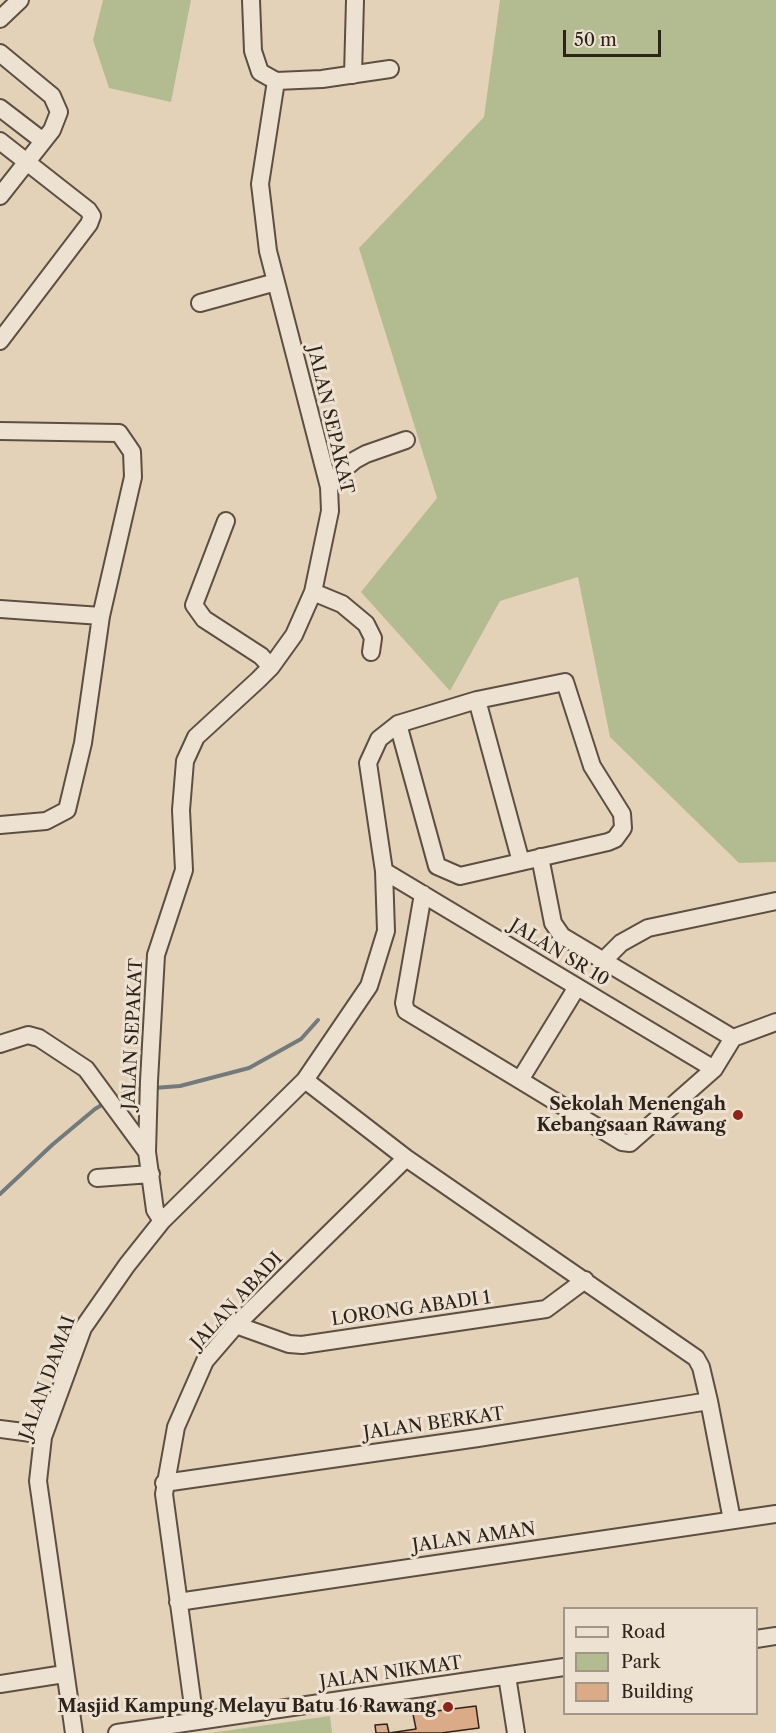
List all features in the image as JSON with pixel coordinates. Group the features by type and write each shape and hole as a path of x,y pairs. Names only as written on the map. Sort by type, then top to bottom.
{"street":[{"path":"0,18 20,0"},
{"path":"251,0 253,51 260,72 276,81 322,79 390,69"},
{"path":"353,75 355,0"},
{"path":"0,53 52,96 59,112 52,130 0,196"},
{"name":"JALAN SEPAKAT","path":"162,1221 155,1210 147,1152 149,1089 156,955 184,870 181,810 185,761 196,736 271,667 294,635 313,592 330,510 329,487 268,251 260,184 276,81"},
{"path":"0,108 43,141"},
{"path":"0,141 91,213 91,220 0,341"},
{"path":"201,303 276,282"},
{"path":"0,431 119,433 132,452 133,477 101,616 83,743 67,810 46,821 0,825"},
{"path":"329,487 355,460 405,440"},
{"path":"226,521 194,605 204,619 261,656 271,667"},
{"path":"313,592 342,604 366,624 373,638 371,652"},
{"path":"0,609 101,616"},
{"path":"565,682 591,766 622,814 623,828 615,839 460,876 437,866 398,724 477,700 565,682"},
{"path":"477,700 521,862"},
{"name":"JALAN DAMAI","path":"74,1733 38,1481 43,1437 83,1328 127,1264 162,1221 305,1080 369,986 386,932 384,871 368,763 378,739 398,724"},
{"path":"540,857 553,923 562,936 602,962 733,1038"},
{"name":"JALAN SR 10","path":"384,871 714,1070"},
{"path":"423,894 404,1003 406,1011 626,1144 634,1141 714,1070 733,1038 776,1022"},
{"path":"602,962 621,943 648,928 776,901"},
{"path":"520,1080 577,987"},
{"path":"0,1044 27,1035 39,1038 86,1069 147,1152"},
{"path":"305,1080 406,1158 691,1353 700,1367 709,1401 732,1520"},
{"name":"JALAN ABADI","path":"195,1721 164,1494 164,1483 176,1427 205,1361 236,1325 406,1158"},
{"path":"97,1178 151,1174"},
{"name":"LORONG ABADI 1","path":"236,1325 289,1344 302,1345 546,1309 585,1280"},
{"name":"JALAN BERKAT","path":"164,1483 478,1438 709,1401"},
{"path":"0,1429 43,1437"},
{"name":"JALAN AMAN","path":"178,1602 776,1514"},
{"path":"758,1639 776,1636"},
{"name":"JALAN NIKMAT","path":"117,1733 563,1667"},
{"path":"0,1684 64,1674"},
{"path":"507,1676 516,1733"}],"green space":[{"path":"103,0 191,0 171,102 109,88 93,40"},
{"path":"500,0 776,0 776,862 739,863 610,737 578,577 500,601 450,691 361,592 437,498 359,248 484,117"},
{"path":"330,1716 332,1733 210,1733"}],"building":[{"path":"476,1706 479,1728 441,1733 389,1733 416,1729 413,1714"},
{"path":"387,1724 389,1733 376,1733 375,1725"}],"waterway":[{"path":"154,1088 180,1086 249,1068 301,1039 318,1020"},
{"path":"115,1098 132,1089 144,1089"},
{"path":"0,1194 52,1145 105,1103"}],"place":[{"name":"Sekolah Menengah Kebangsaan Rawang","path":"738,1115"},
{"name":"Masjid Kampung Melayu Batu 16 Rawang","path":"448,1707"}]}
